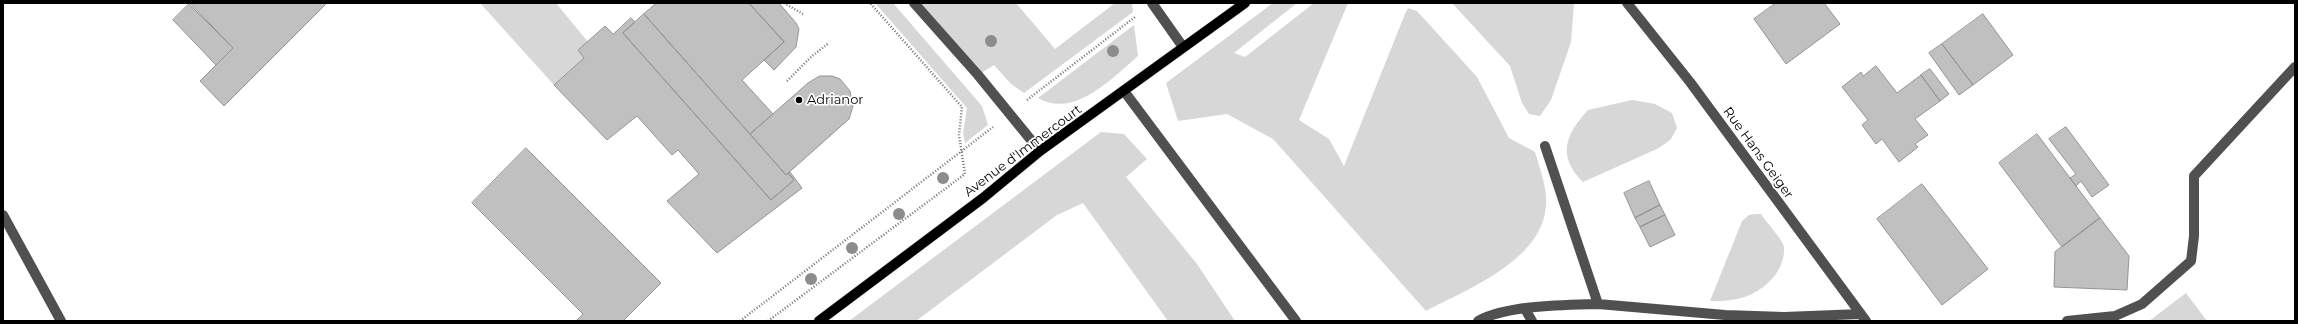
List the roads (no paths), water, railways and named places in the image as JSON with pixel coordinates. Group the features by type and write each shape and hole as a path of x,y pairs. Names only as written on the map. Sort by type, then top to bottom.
{"main road":[{"name":"Avenue d'Immercourt","path":"819,321 983,198 1040,151 1245,3"}],"street":[{"path":"914,3 978,75 1040,151"},
{"path":"1152,3 1183,48"},
{"name":"Rue Hans Geiger","path":"1627,3 1690,82 1863,317"},
{"path":"2067,321 2115,316 2142,304 2191,261 2194,236 2194,176 2295,67"},
{"path":"1124,91 1296,321"},
{"path":"1545,146 1598,304"},
{"path":"3,215 61,321"},
{"path":"1478,321 1490,314 1525,309 1598,304 1724,315 1863,317"},
{"path":"1525,309 1532,321"}],"place":[{"name":"Adrianor","path":"799,100"}]}
